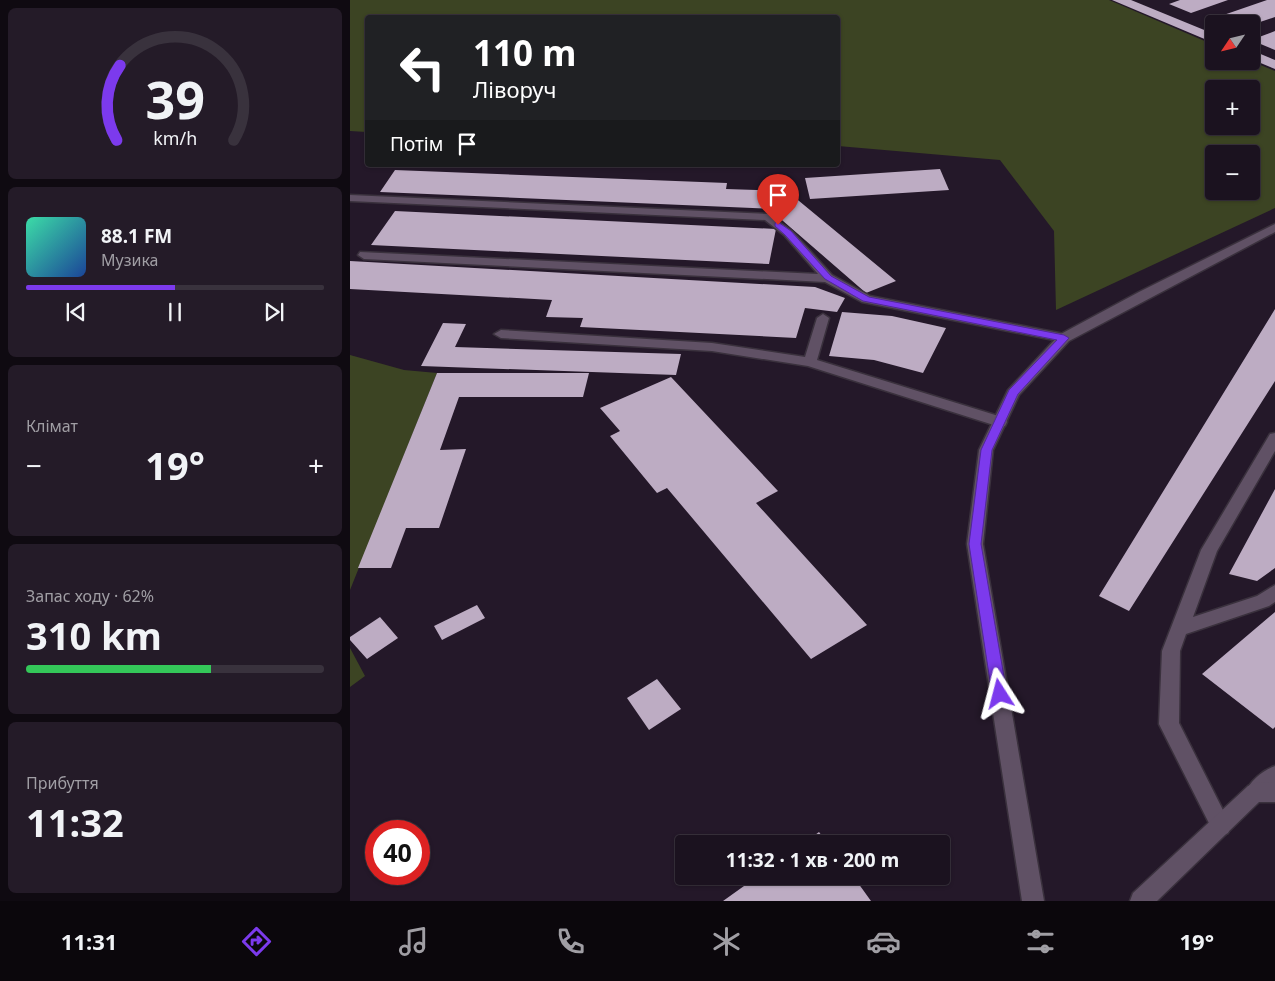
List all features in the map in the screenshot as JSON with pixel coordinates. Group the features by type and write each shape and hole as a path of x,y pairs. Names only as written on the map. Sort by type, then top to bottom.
{"street":[{"path":"350,198 768,216 788,233 828,278 866,299 1064,338"},
{"path":"1033,901 975,544 986,450 1013,393 1064,338 1143,295 1275,228"},
{"path":"364,254 828,278"},
{"path":"810,362 823,318"},
{"path":"501,334 712,347 810,362 1000,422"},
{"path":"1221,826 1169,724 1171,651 1209,550 1275,438"},
{"path":"1179,629 1263,601 1275,592"},
{"path":"1141,901 1221,826 1265,793 1275,775"}],"green space":[{"path":"350,0 1109,0 1205,41 1205,70 1260,70 1260,65 1275,71 1275,208 1056,310 1054,231 1000,160 840,146 840,15 365,15 365,132 350,131"},
{"path":"350,355 404,370 437,373 350,590"},
{"path":"350,648 365,676 350,687"}],"building":[{"path":"1112,0 1131,0 1205,30 1205,39"},
{"path":"1180,0 1228,0 1191,13 1169,4"},
{"path":"1267,0 1275,0 1275,17 1260,22 1260,15 1224,15"},
{"path":"1275,31 1275,50 1260,44 1260,37"},
{"path":"1260,54 1275,60 1275,69 1260,63"},
{"path":"940,169 949,190 810,199 805,178"},
{"path":"395,170 727,183 726,189 787,191 896,281 866,293 775,214 776,209 380,192"},
{"path":"395,211 776,229 769,264 371,245"},
{"path":"350,261 815,287 845,298 837,312 805,308 796,338 580,327 583,318 546,317 552,300 350,289"},
{"path":"1275,309 1275,381 1129,611 1099,596"},
{"path":"842,312 892,316 946,328 923,373 874,360 829,356"},
{"path":"443,323 466,324 455,347 681,354 676,375 421,366"},
{"path":"437,373 589,373 583,397 459,397 440,450 466,449 439,528 406,528 391,568 358,568"},
{"path":"671,377 778,491 756,503 867,625 811,659 667,488 657,493 610,436 620,431 600,408"},
{"path":"1275,489 1275,568 1257,581 1229,574"},
{"path":"477,605 485,618 442,640 434,626"},
{"path":"1275,612 1275,727 1273,729 1202,674"},
{"path":"380,617 398,638 367,659 350,640 350,637"},
{"path":"657,679 681,709 649,730 627,698"},
{"path":"745,885 859,885 871,901 723,901"}],"route":[{"path":"778,225 788,233 828,278 866,299 1064,338 1013,393 986,450 975,544 1000,694"}]}
